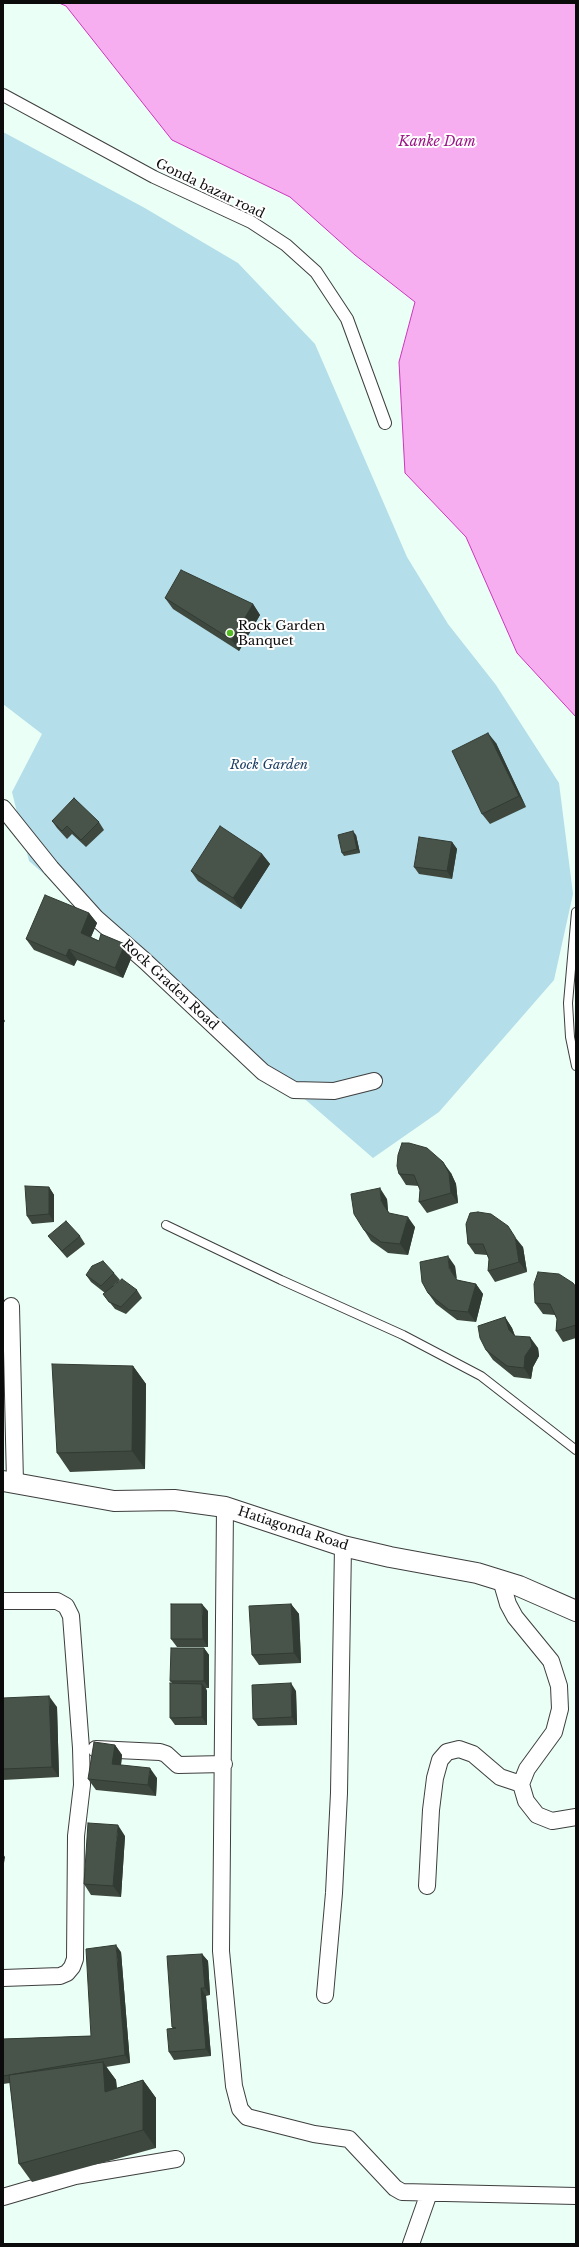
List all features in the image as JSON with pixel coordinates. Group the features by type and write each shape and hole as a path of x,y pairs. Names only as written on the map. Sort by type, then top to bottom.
{"street":[{"name":"Gonda bazar road","path":"3,95 154,178 251,222 286,245 316,272 347,319 385,423"},
{"name":"Rock Graden Road","path":"3,808 51,868 96,918 145,961 263,1072 294,1090 334,1091 374,1081"},
{"path":"9,1482 11,1306"},
{"name":"Hatiagonda Road","path":"9,1482 114,1501 174,1500 201,1502 225,1507 343,1546 390,1557 477,1573 501,1580 576,1612"},
{"path":"225,1507 222,1951 234,2086 240,2109 247,2117 314,2134 349,2139 398,2190 429,2193 576,2196"},
{"path":"325,1995 334,1893 339,1801 343,1546"},
{"path":"501,1580 508,1604 515,1617 552,1661 559,1686 560,1709 554,1732 527,1769 521,1784 526,1801 537,1815 552,1821 576,1817"},
{"path":"3,1601 57,1601 66,1606 71,1616 82,1748 82,1785 76,1836 75,1959 67,1973 60,1976 3,1978"},
{"path":"82,1748 160,1752 166,1754 178,1765 224,1764"},
{"path":"427,1886 431,1810 435,1778 440,1760 447,1752 459,1749 473,1754 500,1777 521,1784"},
{"path":"3,2197 75,2176 176,2159"},
{"path":"411,2244 429,2193"}],"lane":[{"path":"576,912 568,1003 570,1037 576,1066"},
{"path":"166,1225 281,1280 403,1335 481,1376 576,1450"}],"green space":[{"name":"Rock Garden","path":"3,132 143,207 238,263 315,344 407,557 448,624 496,685 559,783 573,894 554,980 439,1112 373,1158 29,861 12,792 42,734 3,704"}],"water":[{"name":"Kanke Dam","path":"59,3 576,3 576,717 517,653 466,537 405,473 399,362 415,302 355,255 290,197 172,140 66,6"}],"building":[{"name":"Rock Garden Banquet","path":"181,570 253,604 232,640 165,598"},
{"path":"488,733 519,796 482,814 452,751"},
{"path":"74,798 99,822 81,840 67,826 62,831 52,821"},
{"path":"220,826 262,854 233,898 191,871"},
{"path":"353,831 357,849 342,853 338,835"},
{"path":"419,837 452,842 447,871 414,867"},
{"path":"45,895 89,913 81,933 99,941 101,934 125,944 115,968 69,949 66,956 26,939"},
{"path":"402,1143 409,1143 427,1148 443,1162 449,1173 451,1193 419,1202 420,1190 414,1175 399,1174 397,1166 398,1155"},
{"path":"25,1186 49,1187 49,1214 27,1216"},
{"path":"380,1188 381,1201 389,1213 408,1217 400,1244 381,1242 364,1230 354,1214 351,1194"},
{"path":"478,1212 491,1214 508,1226 515,1237 519,1262 488,1271 489,1259 483,1244 468,1244 466,1224 470,1213"},
{"path":"66,1221 80,1236 62,1251 48,1236"},
{"path":"448,1256 449,1268 457,1280 476,1284 468,1312 449,1310 428,1293 422,1282 420,1262"},
{"path":"103,1261 114,1273 101,1286 86,1275 92,1266"},
{"path":"538,1272 559,1274 573,1283 576,1287 576,1325 556,1331 557,1319 550,1304 535,1303 534,1284"},
{"path":"122,1279 137,1290 121,1307 109,1302 103,1294"},
{"path":"505,1317 509,1330 515,1336 530,1337 532,1346 525,1356 524,1368 507,1366 486,1350 480,1338 478,1326"},
{"path":"52,1364 133,1366 132,1451 57,1453"},
{"path":"171,1604 202,1604 203,1639 171,1639"},
{"path":"291,1604 294,1653 252,1655 249,1606"},
{"path":"171,1648 204,1648 204,1681 170,1681"},
{"path":"170,1683 202,1684 202,1717 170,1718"},
{"path":"291,1683 292,1717 253,1719 252,1685"},
{"path":"49,1696 52,1767 3,1769 3,1698"},
{"path":"94,1742 115,1745 112,1764 150,1768 148,1785 88,1779"},
{"path":"88,1823 118,1825 113,1886 84,1884"},
{"path":"116,1945 125,2055 3,2076 3,2039 91,2036 86,1949"},
{"path":"202,1954 205,1988 201,1988 206,2049 169,2052 167,2029 176,2028 172,2027 167,1956"},
{"path":"103,2062 105,2092 143,2080 143,2130 19,2164 9,2075"}],"place":[{"name":"Rock Garden Banquet","path":"230,633"}]}
